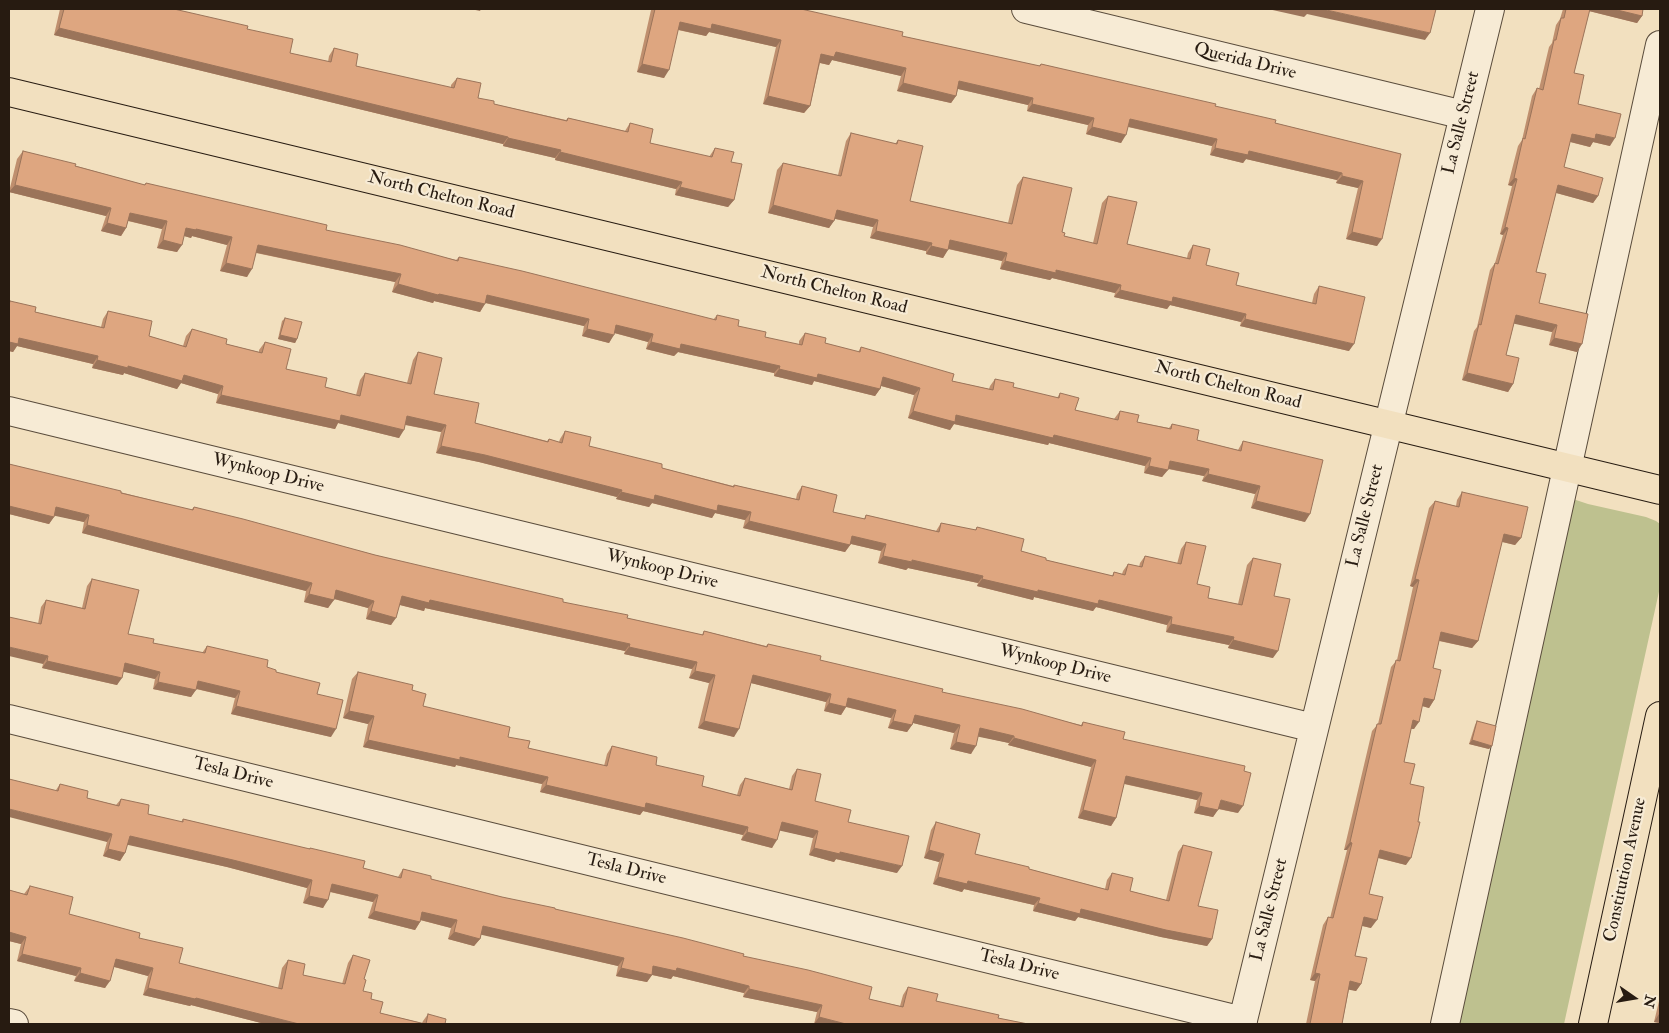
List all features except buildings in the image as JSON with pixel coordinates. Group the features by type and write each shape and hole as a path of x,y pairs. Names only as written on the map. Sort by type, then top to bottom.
{"main road":[{"name":"North Chelton Road","path":"9,92 1660,490"},
{"name":"Constitution Avenue","path":"1593,1024 1653,783 1660,716"}],"street":[{"name":"Querida Drive","path":"1026,9 1464,115"},
{"name":"La Salle Street","path":"1243,1022 1490,9"},
{"path":"1445,1024 1660,45"},
{"name":"Wynkoop Drive","path":"9,411 1314,728"},
{"name":"Tesla Drive","path":"9,719 1243,1022"},
{"path":"9,1023 14,1024"}],"green space":[{"path":"1564,496 1588,504 1646,517 1660,524 1660,587 1564,1024 1450,1024"}]}
